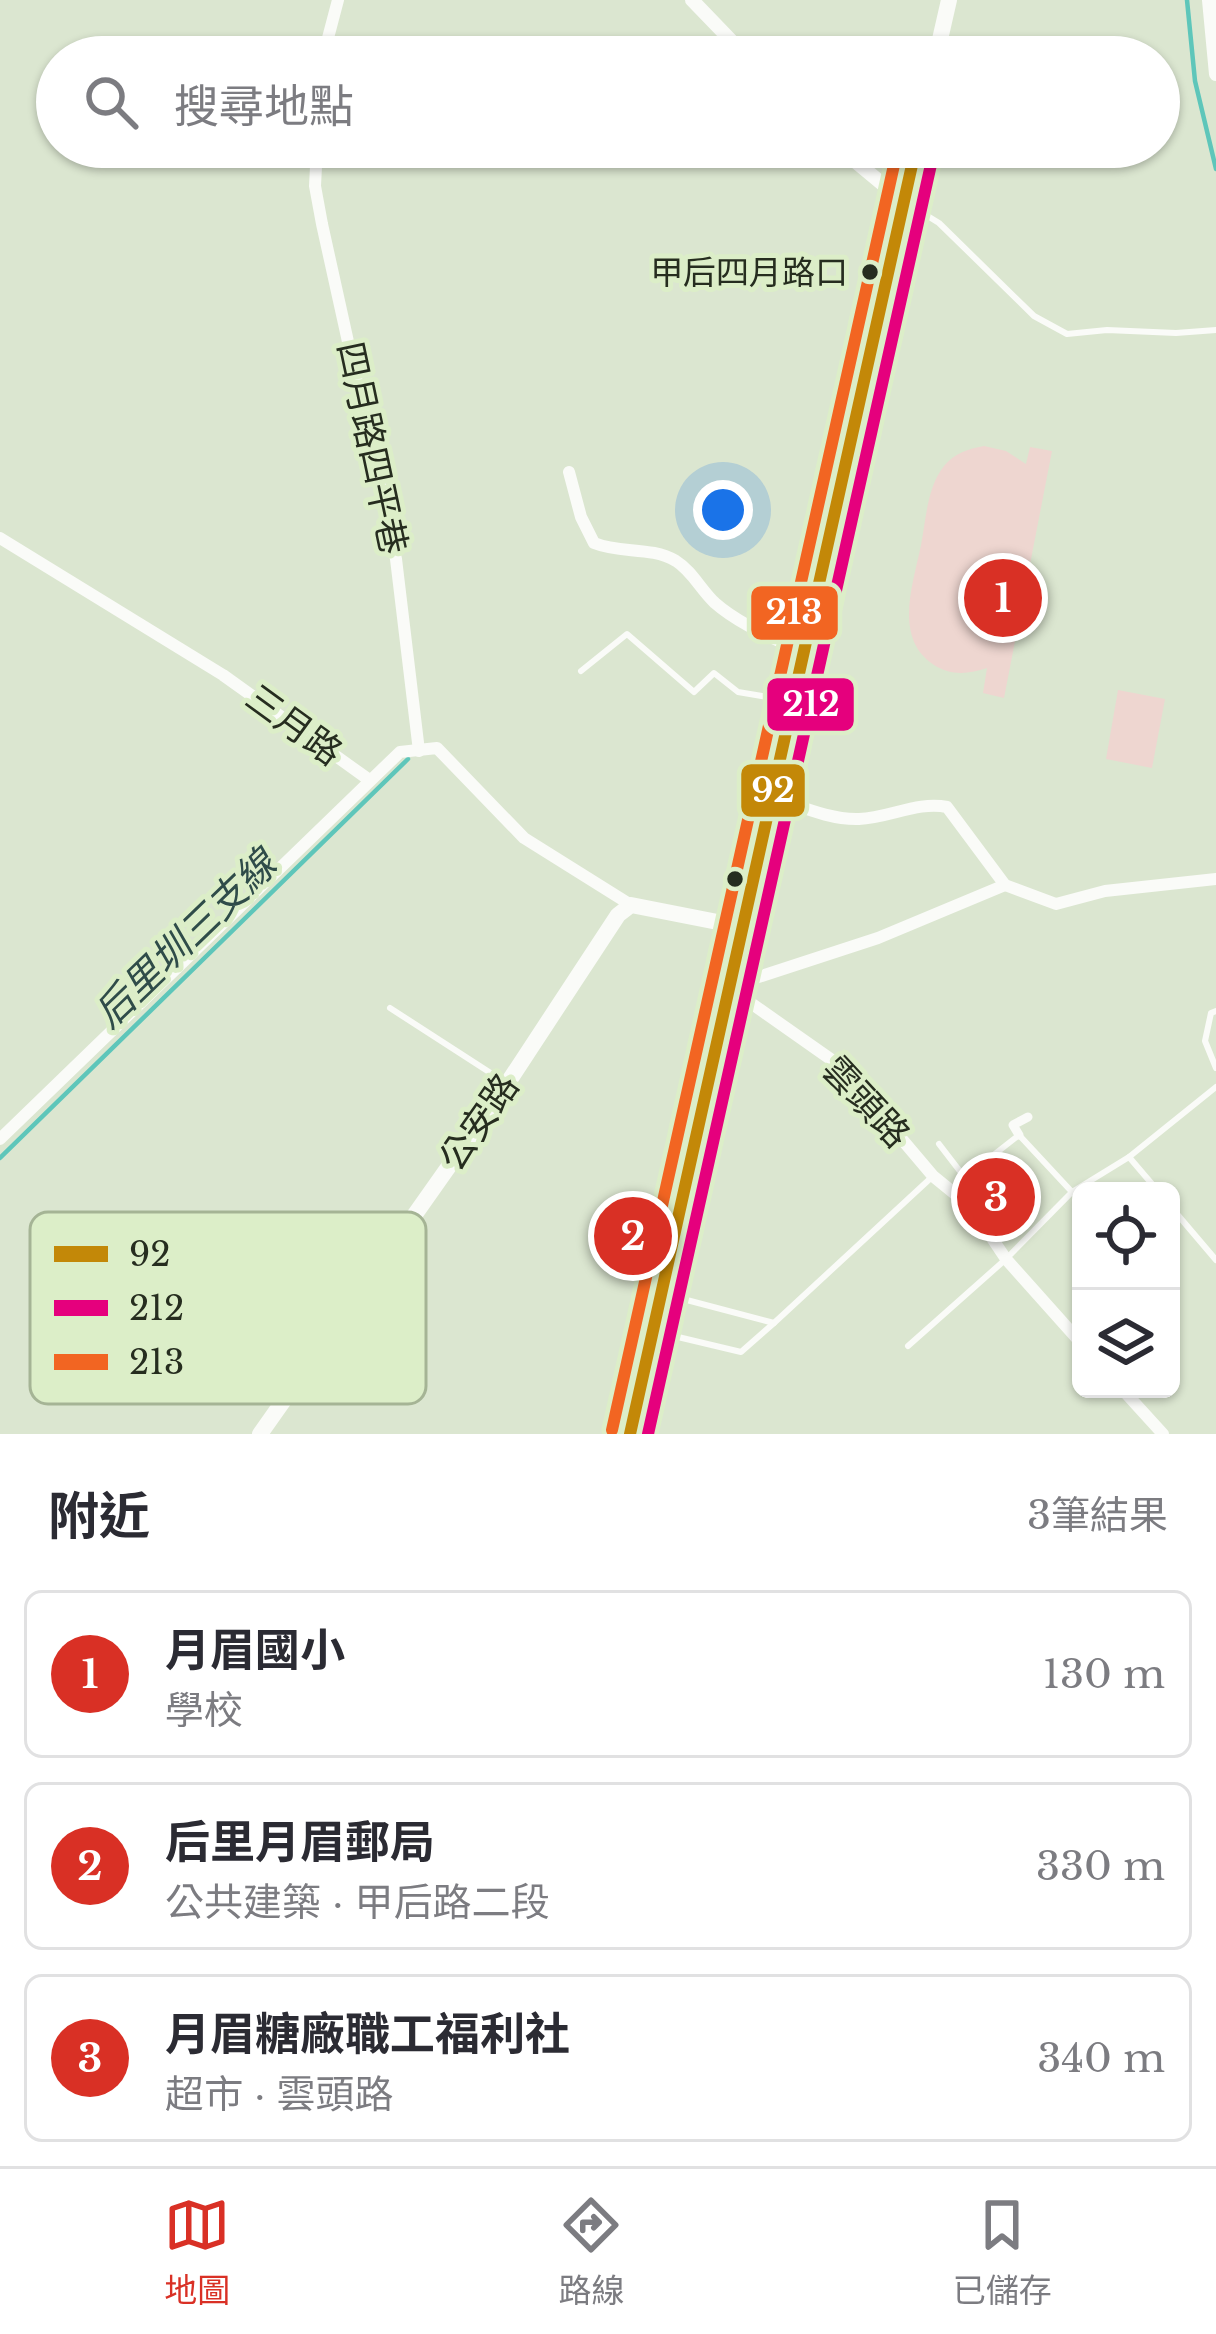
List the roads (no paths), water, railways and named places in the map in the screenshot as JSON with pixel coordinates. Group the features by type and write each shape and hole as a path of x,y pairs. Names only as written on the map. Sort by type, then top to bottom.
{"main road":[{"path":"941,36 949,0"},
{"path":"630,1434 911,168"},
{"path":"631,905 743,926"},
{"name":"公安路","path":"417,1212 618,915 631,905"},
{"name":"公安路","path":"260,1434 281,1404"}],"street":[{"path":"329,36 338,0"},
{"path":"692,0 727,36"},
{"path":"1209,0 1216,74"},
{"name":"四月路四平巷","path":"316,168 322,224 396,559 419,751"},
{"path":"863,168 903,201"},
{"path":"569,472 581,517 594,543 612,550 657,551 680,564 716,604 806,653"},
{"name":"三月路","path":"0,538 223,675 368,779 400,752 419,751"},
{"path":"419,751 437,748 524,838 631,905"},
{"path":"0,1139 368,779"},
{"path":"772,797 831,816 859,819 934,804 947,807 1005,885 1056,904 1105,890 1216,879"},
{"path":"728,987 878,938 1005,885"},
{"name":"雲頭路","path":"728,987 839,1065 933,1176 971,1207 1006,1259 1072,1333"},
{"path":"1019,1135 1013,1125 1028,1117"},
{"path":"1130,1398 1162,1434"}],"lane":[{"path":"903,201 939,223 1034,316 1066,334 1216,330"},
{"path":"581,670 627,634 694,692 715,674 738,692 795,702"},
{"path":"390,1009 507,1084"},
{"path":"1216,1011 1211,1013 1205,1041 1216,1068"},
{"path":"1088,1182 1129,1156 1216,1087"},
{"path":"908,1346 1006,1259 1072,1192 1019,1135 982,1164 988,1171 954,1195"},
{"path":"938,1144 969,1183"},
{"path":"1129,1156 1151,1182"},
{"path":"653,1331 741,1352 933,1176"},
{"path":"1180,1218 1216,1260"},
{"path":"663,1294 774,1324"}],"waterway":[{"path":"1187,0 1195,81 1216,169"},
{"name":"后里圳三支線","path":"0,1158 408,759"}],"place":[{"name":"甲后四月路口","path":"870,272"},
{"name":"月眉國小","path":"1003,598"},
{"name":"月眉糖廠職工福利社","path":"996,1197"},
{"name":"后里月眉郵局","path":"633,1236"}]}
